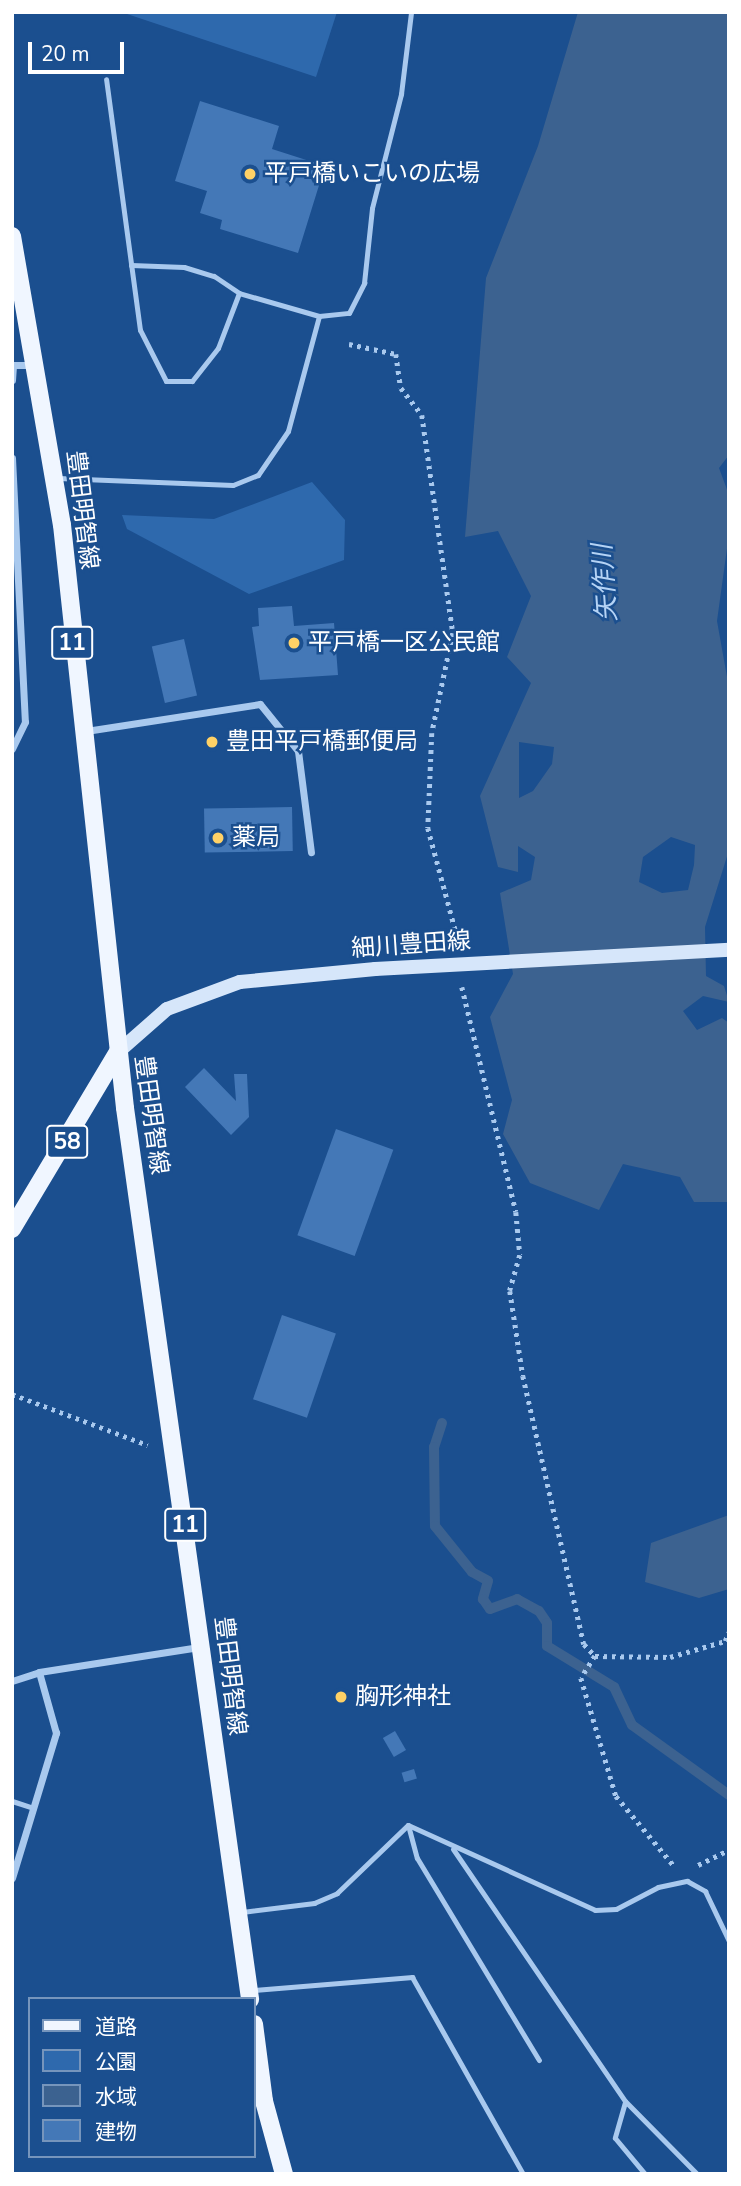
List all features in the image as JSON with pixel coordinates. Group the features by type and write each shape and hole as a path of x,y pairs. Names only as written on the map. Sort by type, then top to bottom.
{"main road":[{"name":"豊田明智線","path":"12,236 55,478 80,733 118,1052 249,1994"},
{"name":"細川豊田線","path":"118,1052 167,1009 240,982 375,969 729,950"},
{"name":"58","path":"12,1229 118,1052"},
{"path":"256,2039 264,2101 284,2174"}],"street":[{"path":"12,380 13,366 36,365"},
{"path":"12,458 25,722 12,749"},
{"path":"80,733 260,704 298,751 311,852"},
{"path":"12,1681 39,1672 202,1647"},
{"path":"12,1878 56,1732 39,1672"}],"lane":[{"path":"131,265 184,267 214,276 239,293 319,316 349,313 364,283 372,208 401,94 411,12"},
{"path":"106,79 139,330 166,381 192,381 218,348 239,293"},
{"path":"55,478 233,485 258,475 288,431 319,316"},
{"path":"12,1801 33,1808"},
{"path":"236,1913 314,1903 337,1894 408,1825"},
{"path":"408,1825 451,1847 595,1910 616,1909 658,1887 687,1881 705,1891 729,1941"},
{"path":"408,1825 417,1858 538,2060"},
{"path":"451,1847 625,2101 697,2174"},
{"path":"249,1994 412,1977 523,2174"},
{"path":"625,2101 615,2138 645,2174"}],"path":[{"path":"349,344 396,354 401,388 422,415 453,633 432,733 428,828 460,950"},
{"path":"461,974 463,1010 516,1212 520,1255 510,1291 523,1376 584,1644 596,1656 670,1657 725,1641 729,1632"},
{"path":"12,1394 136,1445 174,1445"},
{"path":"596,1656 581,1678 617,1796 687,1881"},
{"path":"681,1874 729,1850"}],"green space":[{"path":"121,12 337,12 316,77"},
{"path":"312,482 345,520 344,560 249,594 127,529 122,515 214,519"}],"water":[{"name":"矢作川","path":"578,12 729,12 729,455 719,468 729,495 729,534 717,621 729,688 729,850 705,927 706,976 724,986 729,1002 703,996 683,1011 697,1030 722,1018 729,1023 729,1202 694,1202 680,1177 623,1164 599,1210 530,1183 503,1134 512,1100 490,1017 513,974 500,893 531,880 535,857 518,846 518,872 498,867 480,796 531,683 507,657 531,596 498,531 465,537 486,278 538,146","holes":["519,742 554,747 552,764 533,791 519,798","671,837 695,845 694,865 688,890 662,893 639,882 643,857"]},
{"path":"729,1515 729,1589 699,1598 645,1582 651,1543"}],"building":[{"name":"平戸橋いこいの広場","path":"200,101 279,126 272,149 325,166 298,253 220,229 222,220 200,213 207,191 175,181"},
{"name":"平戸橋一区公民館","path":"292,606 294,626 334,623 338,675 260,680 252,627 259,626 258,608"},
{"path":"184,639 197,696 165,703 152,646"},
{"path":"292,807 293,851 205,853 204,809"},
{"path":"204,1068 236,1101 234,1074 247,1074 249,1117 231,1135 185,1087"},
{"path":"336,1129 393,1150 355,1256 297,1235"},
{"path":"282,1315 336,1334 307,1418 253,1399"},
{"path":"395,1731 406,1750 394,1757 383,1738"},
{"path":"414,1769 417,1779 404,1782 402,1773"}],"waterway":[{"path":"442,1423 434,1447 435,1526 472,1572 488,1581 483,1599 490,1609 517,1599 539,1611 547,1623 547,1646 614,1687 632,1725 729,1795"}],"place":[{"name":"平戸橋いこいの広場","path":"250,174"},
{"name":"平戸橋一区公民館","path":"294,643"},
{"name":"豊田平戸橋郵便局","path":"212,742"},
{"name":"薬局","path":"218,838"},
{"name":"胸形神社","path":"341,1697"}]}
